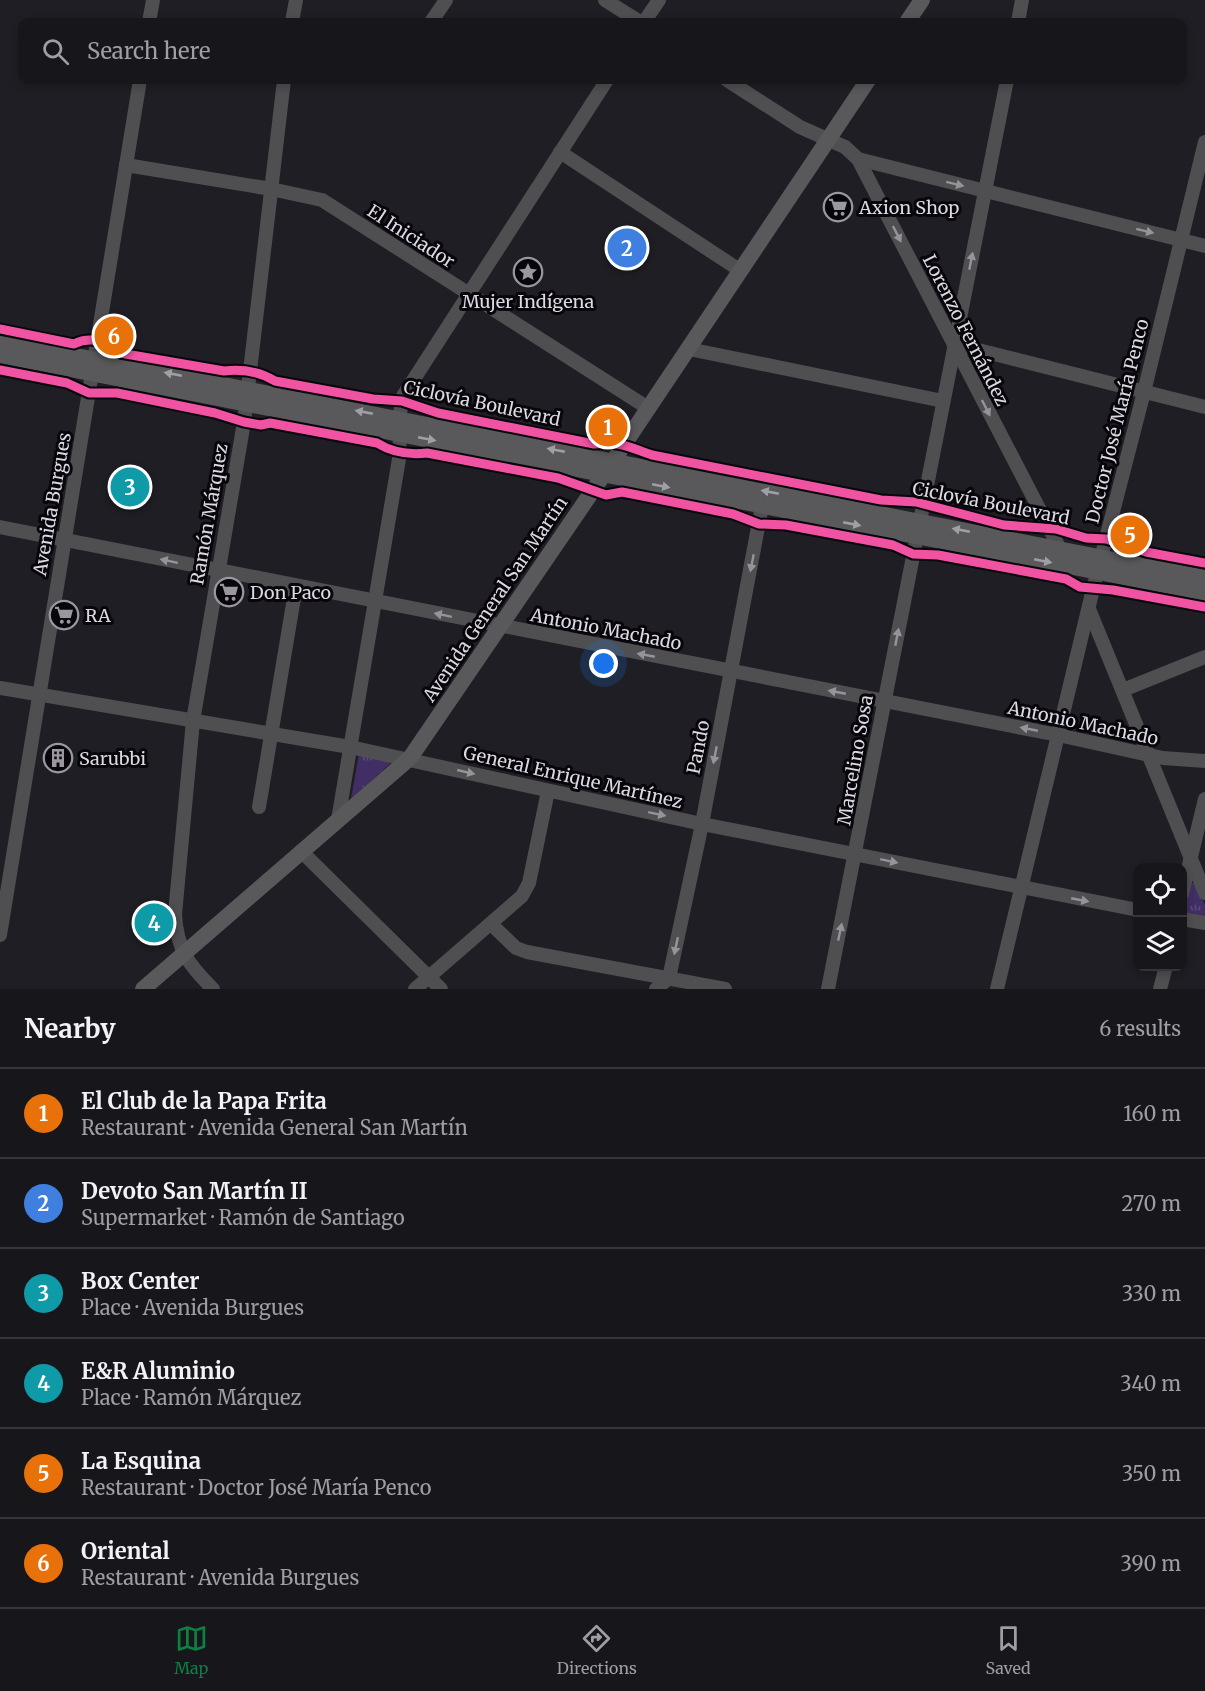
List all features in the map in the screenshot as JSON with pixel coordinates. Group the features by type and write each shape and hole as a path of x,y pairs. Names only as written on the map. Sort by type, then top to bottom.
{"main road":[{"path":"910,18 922,0"},
{"name":"Avenida General San Martín","path":"143,989 410,758 865,84"},
{"path":"0,341 94,366 1099,565 1205,593"},
{"path":"0,355 94,366"},
{"path":"608,468 762,506 1060,549 1099,565 1205,578"}],"street":[{"path":"150,18 153,0"},
{"path":"293,18 296,0"},
{"path":"434,18 446,0"},
{"path":"605,0 635,18"},
{"path":"645,18 659,0"},
{"path":"1019,18 1022,0"},
{"name":"Avenida Burgues","path":"0,935 139,84"},
{"name":"Ramón Márquez","path":"184,953 175,914 193,721 247,396 284,84"},
{"path":"338,820 399,459 404,396 604,84"},
{"name":"Lorenzo Fernández","path":"733,84 800,128 845,147 858,159 1060,549"},
{"name":"Marcelino Sosa","path":"828,989 1006,84"},
{"name":"Doctor José María Penco","path":"997,989 1099,565 1205,141"},
{"path":"560,152 741,271"},
{"path":"858,159 1205,246"},
{"name":"El Iniciador","path":"126,165 311,196 330,205 648,408"},
{"path":"954,344 1205,407"},
{"path":"689,348 943,401"},
{"name":"Pando","path":"669,978 702,824 762,506"},
{"name":"Antonio Machado","path":"0,527 1148,754 1179,760 1205,761"},
{"path":"259,807 296,586"},
{"path":"1089,609 1205,893"},
{"path":"1122,690 1205,657"},
{"name":"General Enrique Martínez","path":"0,688 410,758 702,824 1021,889 1133,909"},
{"path":"415,989 522,897 529,883 548,791"},
{"path":"1187,873 1205,799"},
{"path":"301,851 441,989"},
{"path":"1187,920 1205,923"},
{"path":"491,924 516,948 527,952 725,989"},
{"path":"184,953 189,964 213,989"},
{"path":"1160,989 1165,971"},
{"path":"656,989 669,978"}],"green space":[{"path":"359,754 392,762 351,799"},
{"path":"1191,883 1195,883 1205,905 1205,917 1187,914"}],"cycle path":[{"name":"Ciclovía Boulevard","path":"0,329 74,344 86,340 98,341 110,345 120,353 224,371 250,372 275,381 373,399 402,401 438,413 594,444 618,444 652,455 881,500 916,502 1004,525 1056,529 1086,538 1106,539 1146,552 1205,563"},
{"path":"0,370 67,383 89,393 117,393 215,413 244,422 261,425 270,423 377,443 401,452 427,453 558,478 606,495 622,492 733,514 759,524 786,525 893,545 913,554 938,555 1066,579 1080,587 1113,590 1205,607"}],"place":[{"name":"Axion Shop","path":"838,207"},
{"name":"Devoto San Martín II","path":"627,248"},
{"name":"Mujer Indígena","path":"528,272"},
{"name":"Oriental","path":"114,336"},
{"name":"El Club de la Papa Frita","path":"608,427"},
{"name":"Box Center","path":"130,487"},
{"name":"La Esquina","path":"1130,535"},
{"name":"Don Paco","path":"229,592"},
{"name":"RA","path":"64,615"},
{"name":"Sarubbi","path":"58,758"},
{"name":"E&R Aluminio","path":"154,923"}]}
